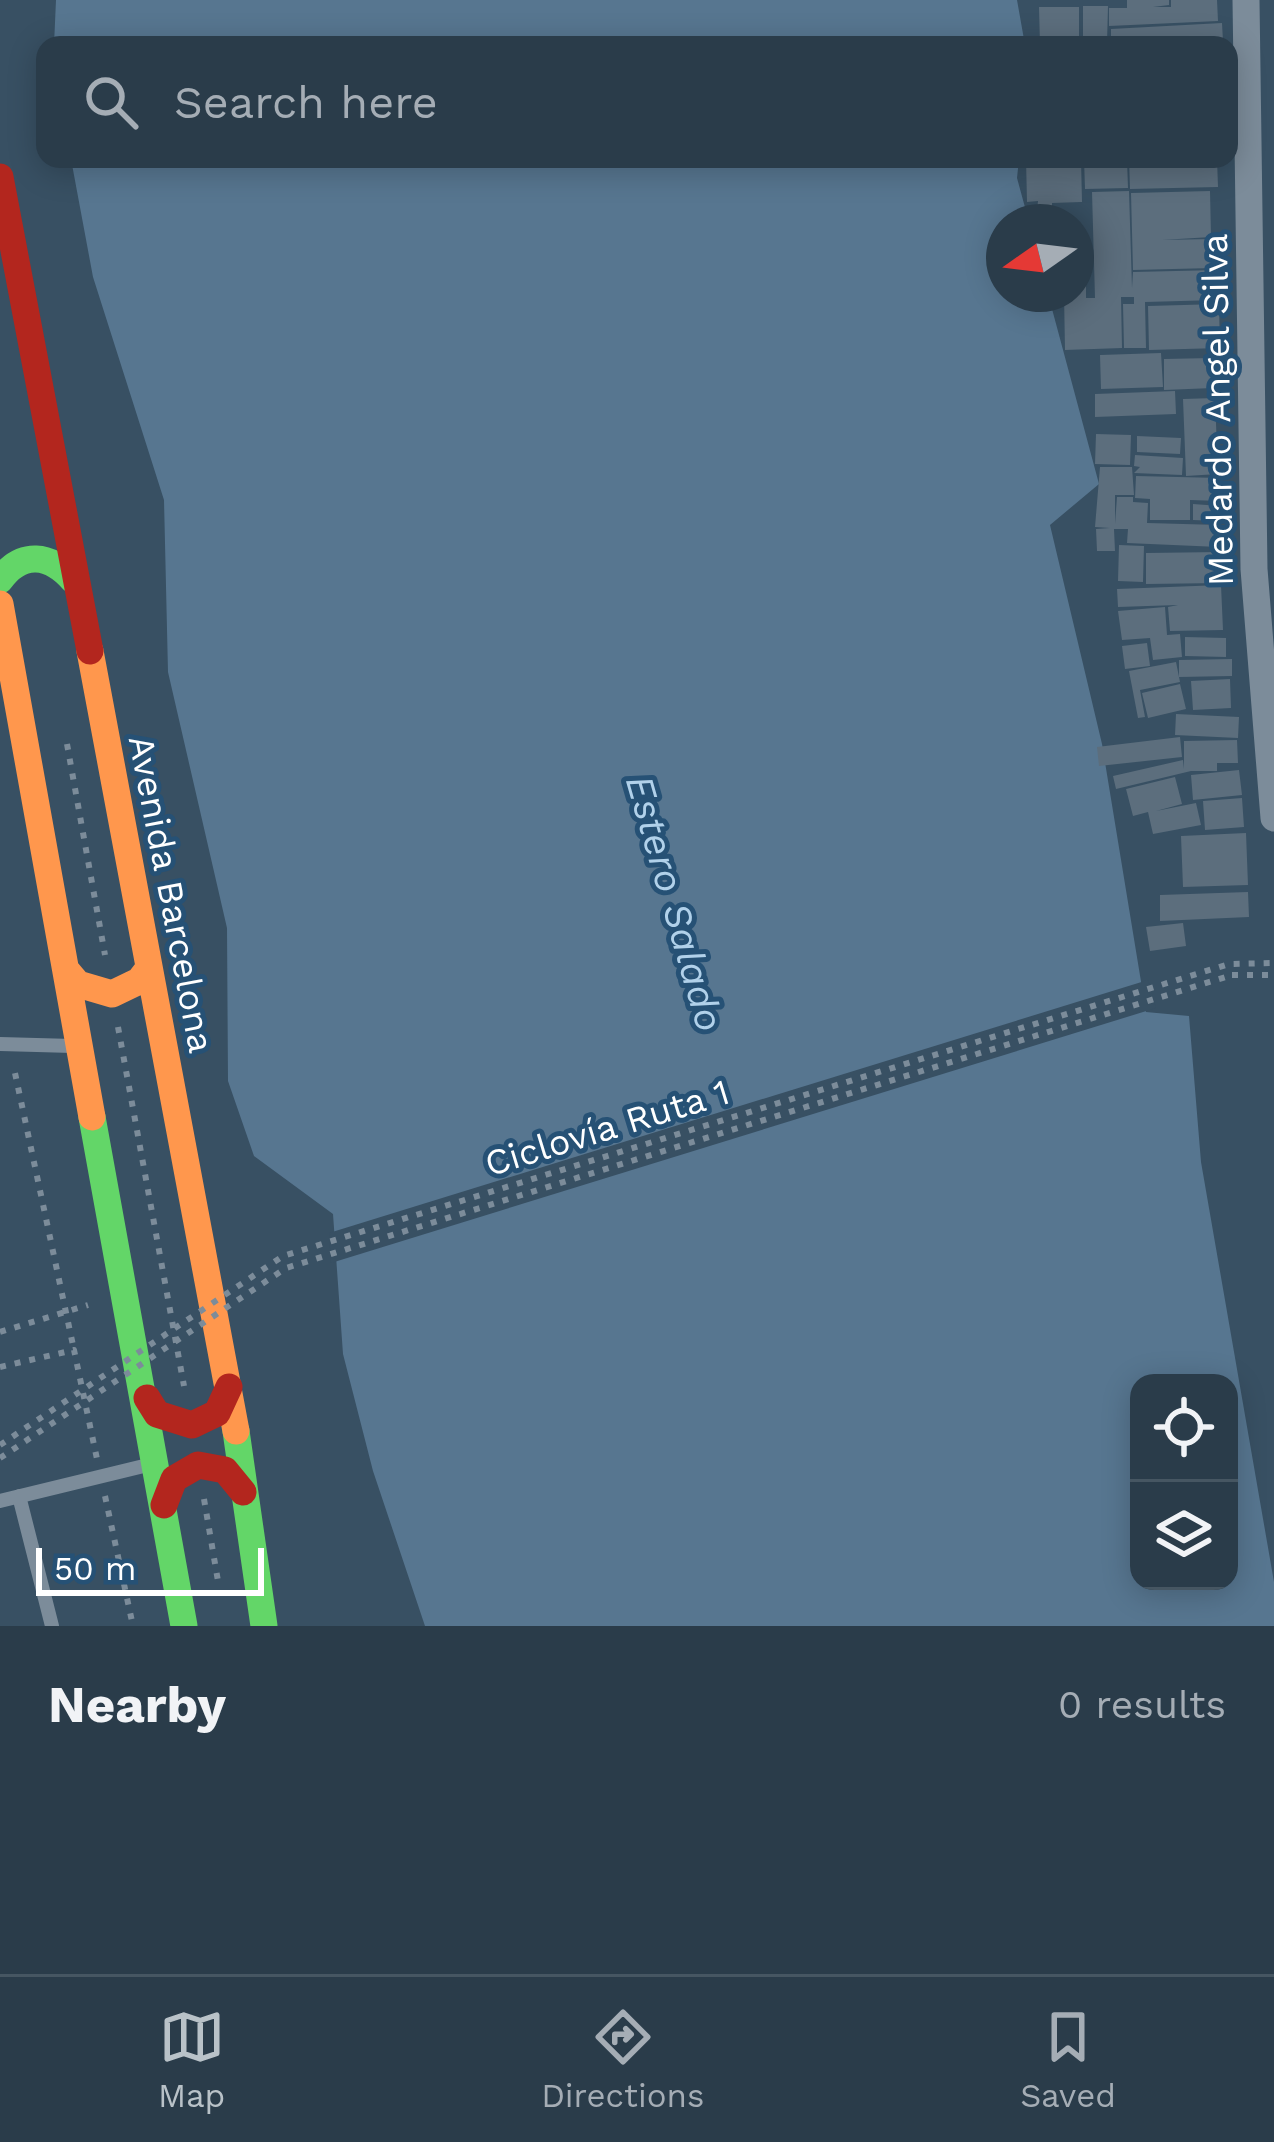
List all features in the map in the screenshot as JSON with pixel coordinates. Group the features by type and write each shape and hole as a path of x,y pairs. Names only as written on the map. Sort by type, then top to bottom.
{"main road":[{"name":"Avenida Barcelona","path":"0,177 229,1387 264,1626"},
{"path":"0,536 31,541 55,523 60,508"},
{"path":"0,580 18,561 34,556 64,567 73,580"},
{"path":"0,604 147,1398 184,1626"},
{"path":"67,970 78,984 112,994 140,981 149,968"},
{"path":"80,1046 89,1034 117,1020 146,1024 162,1036"},
{"path":"147,1398 157,1414 191,1425 217,1413 229,1387"},
{"path":"164,1505 174,1479 198,1465 225,1470 243,1492"}],"street":[{"name":"Medardo Angel Silva","path":"1246,0 1262,218 1264,569 1274,818"}],"lane":[{"path":"0,1044 80,1046"},
{"path":"0,1501 158,1463"},
{"path":"20,1496 52,1626"}],"path":[{"name":"Ciclovía Ruta 1","path":"0,1445 283,1256 1229,964 1274,963"},
{"path":"0,1457 286,1268 1232,975 1274,975"},
{"path":"15,1073 74,1350"},
{"path":"0,1331 88,1306"}],"water":[{"path":"56,0 1017,0 1023,36 54,36"},
{"name":"Estero Salado","path":"73,168 1018,168 1024,204 986,204 986,312 1053,312 1099,484 1050,525 1102,744 1146,1012 1189,1016 1201,1162 1238,1374 1130,1374 1130,1590 1238,1590 1238,1375 1274,1582 1274,1626 425,1626 373,1471 343,1354 333,1214 254,1156 228,1081 227,928 168,672 164,500 93,277"}],"pier":[{"path":"1148,980 1156,1008 331,1263 329,1233"}],"building":[{"path":"1127,0 1169,0 1169,5 1153,7 1171,7 1171,0 1217,0 1218,21 1109,26 1109,8 1127,8"},
{"path":"1083,6 1108,6 1107,36 1083,36"},
{"path":"1039,7 1079,7 1079,36 1040,36"},
{"path":"1222,23 1223,36 1111,36 1111,29"},
{"path":"1026,168 1081,168 1082,202 1027,202"},
{"path":"1084,168 1127,168 1128,188 1085,189"},
{"path":"1129,168 1217,168 1218,187 1130,189"},
{"path":"1129,191 1132,288 1133,272 1218,270 1218,300 1145,302 1146,348 1124,348 1123,304 1134,304 1134,297 1121,297 1122,348 1065,350 1064,312 1094,312 1092,192"},
{"path":"1210,191 1211,237 1162,240 1212,239 1213,268 1133,270 1131,193"},
{"path":"1219,304 1220,348 1149,350 1148,306"},
{"path":"1161,353 1163,387 1101,389 1100,355"},
{"path":"1212,358 1213,388 1164,390 1164,359"},
{"path":"1175,391 1176,414 1095,417 1095,394"},
{"path":"1215,398 1218,474 1186,476 1183,399"},
{"path":"1096,434 1131,435 1130,465 1095,464"},
{"path":"1137,436 1181,438 1180,454 1137,452"},
{"path":"1135,455 1183,458 1182,475 1134,473 1140,467 1134,466"},
{"path":"1100,467 1132,467 1134,495 1115,495 1115,524 1117,497 1133,497 1133,502 1148,503 1147,523 1220,525 1219,547 1127,543 1128,529 1114,529 1115,551 1097,551 1096,529 1110,528 1095,527"},
{"path":"1136,476 1220,478 1220,501 1190,500 1190,520 1150,520 1150,499 1135,498"},
{"path":"1193,504 1220,506 1219,521 1193,520"},
{"path":"1119,545 1144,546 1143,582 1118,581"},
{"path":"1220,552 1221,583 1146,584 1146,553"},
{"path":"1221,585 1223,630 1170,631 1168,607 1178,605 1118,607 1117,589"},
{"path":"1165,607 1167,635 1180,634 1182,657 1153,660 1150,638 1122,640 1118,611"},
{"path":"1185,637 1226,638 1226,657 1185,656"},
{"path":"1147,643 1150,666 1125,669 1122,646"},
{"path":"1232,659 1232,676 1179,677 1179,660"},
{"path":"1176,662 1180,682 1140,690 1145,717 1138,718 1129,671"},
{"path":"1230,679 1231,708 1193,710 1191,681"},
{"path":"1180,684 1186,709 1148,718 1142,693"},
{"path":"1176,714 1239,717 1238,738 1175,735"},
{"path":"1180,737 1182,757 1099,766 1097,747"},
{"path":"1237,740 1238,763 1217,763 1217,771 1191,771 1116,789 1113,776 1183,760 1184,769 1184,741"},
{"path":"1239,770 1242,795 1193,800 1191,775"},
{"path":"1175,777 1182,804 1156,811 1196,803 1201,825 1153,834 1148,812 1133,816 1126,789"},
{"path":"1242,798 1244,827 1205,830 1203,801"},
{"path":"1246,833 1248,885 1183,887 1181,836"},
{"path":"1248,892 1249,917 1160,921 1160,895"},
{"path":"1183,923 1186,946 1150,951 1146,927"}],"traffic: fast":[{"path":"0,580 17,564 36,559 55,565 73,580"},
{"path":"92,1117 184,1626"},
{"path":"236,1431 264,1626"}],"traffic: slow":[{"path":"0,604 92,1117"},
{"path":"90,651 236,1431"},
{"path":"67,971 78,984 112,994 139,981 149,968"}],"traffic: jam":[{"path":"0,177 90,651"},
{"path":"147,1398 157,1414 192,1425 217,1413 229,1387"},
{"path":"164,1505 174,1479 198,1465 225,1470 243,1492"}]}
